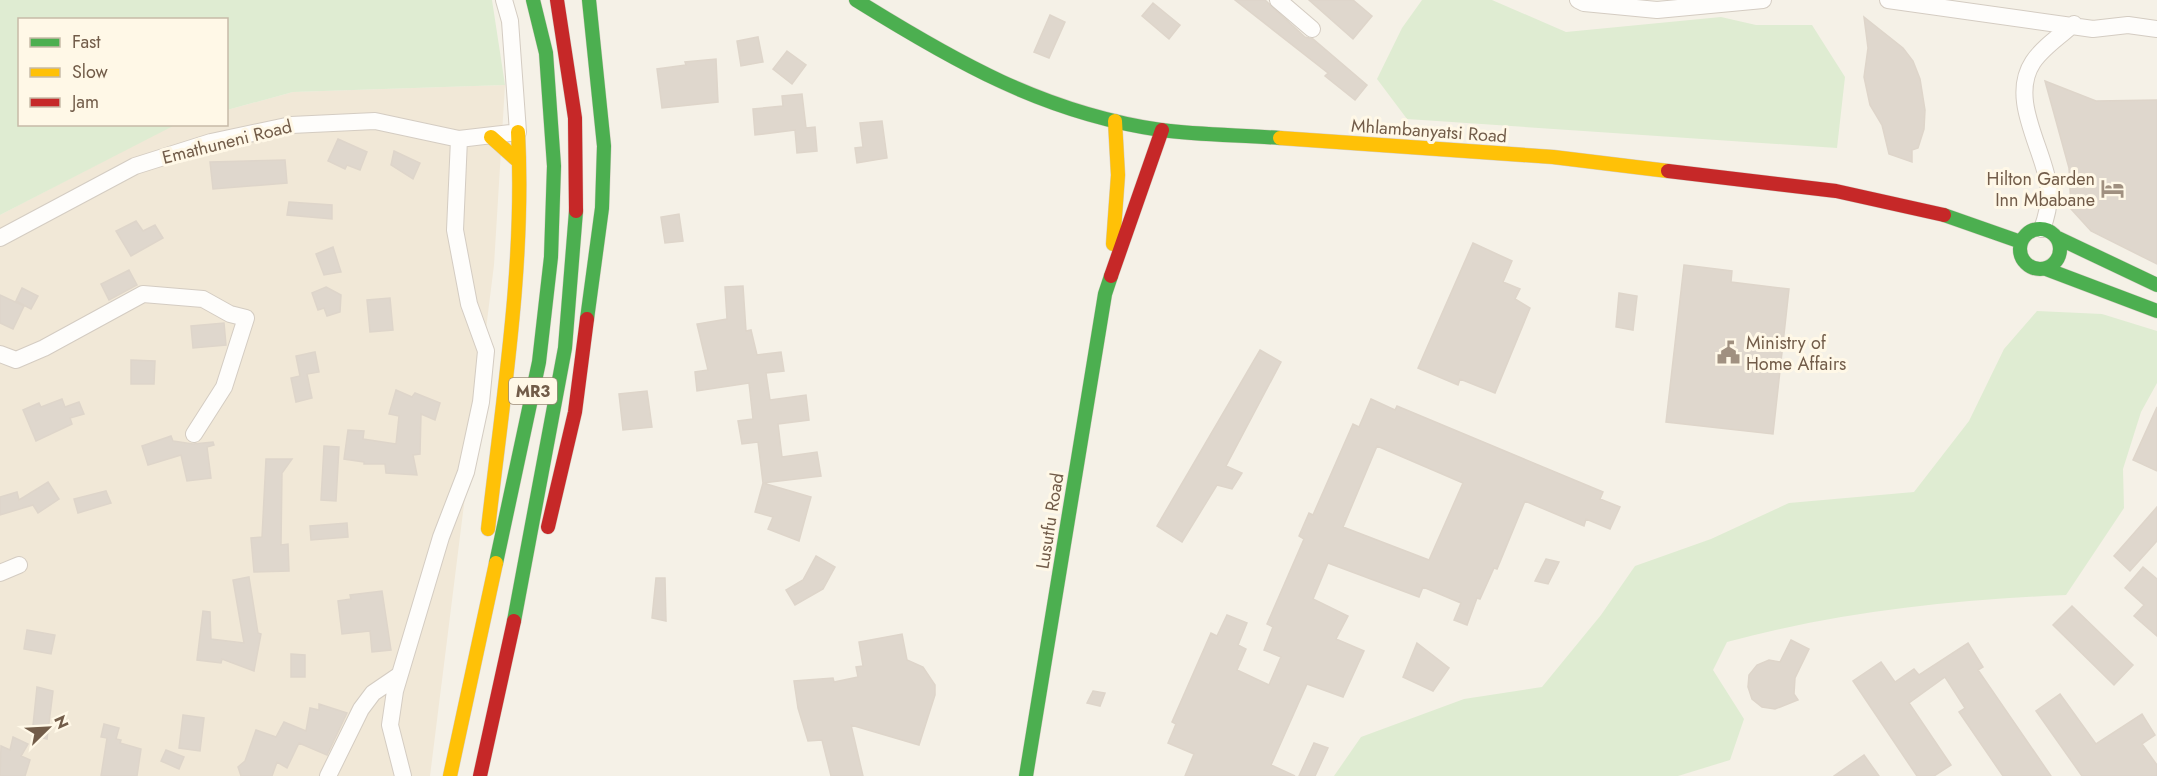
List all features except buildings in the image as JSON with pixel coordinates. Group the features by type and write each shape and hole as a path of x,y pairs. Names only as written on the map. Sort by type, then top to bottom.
{"main road":[{"name":"MR3","path":"450,776 539,362 551,257 554,166 546,53 533,0"},
{"name":"MR3","path":"480,776 501,684 565,348 576,233 575,118 557,0"},
{"path":"501,684 544,542 575,412 603,208 604,146 590,0"},
{"name":"Mhlambanyatsi Road","path":"866,3 937,51 1034,98 1115,122 1162,130 1553,157 1836,191 1947,216 2021,242"},
{"path":"594,23 603,8"},
{"name":"Lusutfu Road","path":"1111,273 1118,175 1115,122"},
{"name":"Lusutfu Road","path":"1026,776 1105,294 1162,130"},
{"path":"466,694 513,314 520,191 518,132"},
{"path":"491,136 518,161"},
{"path":"2157,285 2042,229 2030,232 2021,242 2021,254 2027,265 2039,270 2046,269 2157,311"},
{"path":"2046,269 2060,257 2058,238"}],"street":[{"path":"504,0 510,21 518,132"},
{"path":"1278,0 1312,29"},
{"path":"1578,0 1584,3 1657,10 1763,0"},
{"path":"1888,0 2074,24 2093,29 2128,25 2157,29"},
{"path":"2042,229 2049,209 2048,183 2025,103 2025,79 2033,60 2074,24"},
{"name":"Emathuneni Road","path":"0,238 135,166 211,142 291,125 375,121 459,139 518,132"},
{"path":"402,776 390,725 399,676 441,537 466,472 481,402 486,351 469,304 455,230 459,139"},
{"path":"0,354 16,360 44,348 143,294 203,299 230,314 246,318 224,387 194,434"},
{"path":"0,573 19,565"},
{"path":"328,776 361,709 373,693 399,676"}],"shaded area":[{"path":"505,85 494,265 430,776 0,776 0,215 171,126 228,126 228,110 293,92"}],"green space":[{"path":"0,0 492,0 505,85 293,92 228,110 228,18 18,18 18,126 173,126 0,215"},
{"path":"1422,0 1492,0 1566,32 1721,17 1756,25 1812,25 1845,77 1837,148 1407,119 1377,79 1402,28"},
{"path":"2037,311 2102,314 2157,331 2157,383 2141,412 2123,469 2124,508 2066,595 1980,600 1895,609 1810,623 1727,642 1713,670 1744,719 1730,760 1678,776 1334,776 1361,737 1464,699 1542,687 1601,615 1635,566 1711,539 1789,503 1914,492 1969,421 2004,349"}],"traffic: fast":[{"path":"496,563 539,362 551,257 554,166 546,53 533,0"},
{"path":"587,319 602,208 604,146 589,0"},
{"path":"856,0 929,44 1001,82 1078,111 1161,130 1280,138"},
{"path":"514,621 565,348 576,211"},
{"path":"1944,215 2021,242"},
{"path":"2040,229 2048,230 2054,235 2059,241 2060,249 2059,257 2054,263 2048,268 2040,269 2032,268 2026,263 2021,257 2020,249 2021,241 2026,235 2032,230 2040,229"},
{"path":"2058,238 2157,285"},
{"path":"2046,269 2157,311"},
{"path":"1026,776 1105,294 1111,276"}],"traffic: slow":[{"path":"1113,244 1118,175 1115,121"},
{"path":"488,529 516,281 518,132"},
{"path":"491,137 518,161"},
{"path":"1280,138 1553,157 1668,171"},
{"path":"450,776 496,563"}],"traffic: jam":[{"path":"557,0 575,118 576,211"},
{"path":"1111,276 1162,130"},
{"path":"1668,171 1836,191 1944,215"},
{"path":"548,527 575,412 587,319"},
{"path":"480,776 514,621"}],"place":[{"name":"Hilton Garden Inn Mbabane","path":"2113,189"},
{"name":"Ministry of Home Affairs","path":"1728,353"}]}
